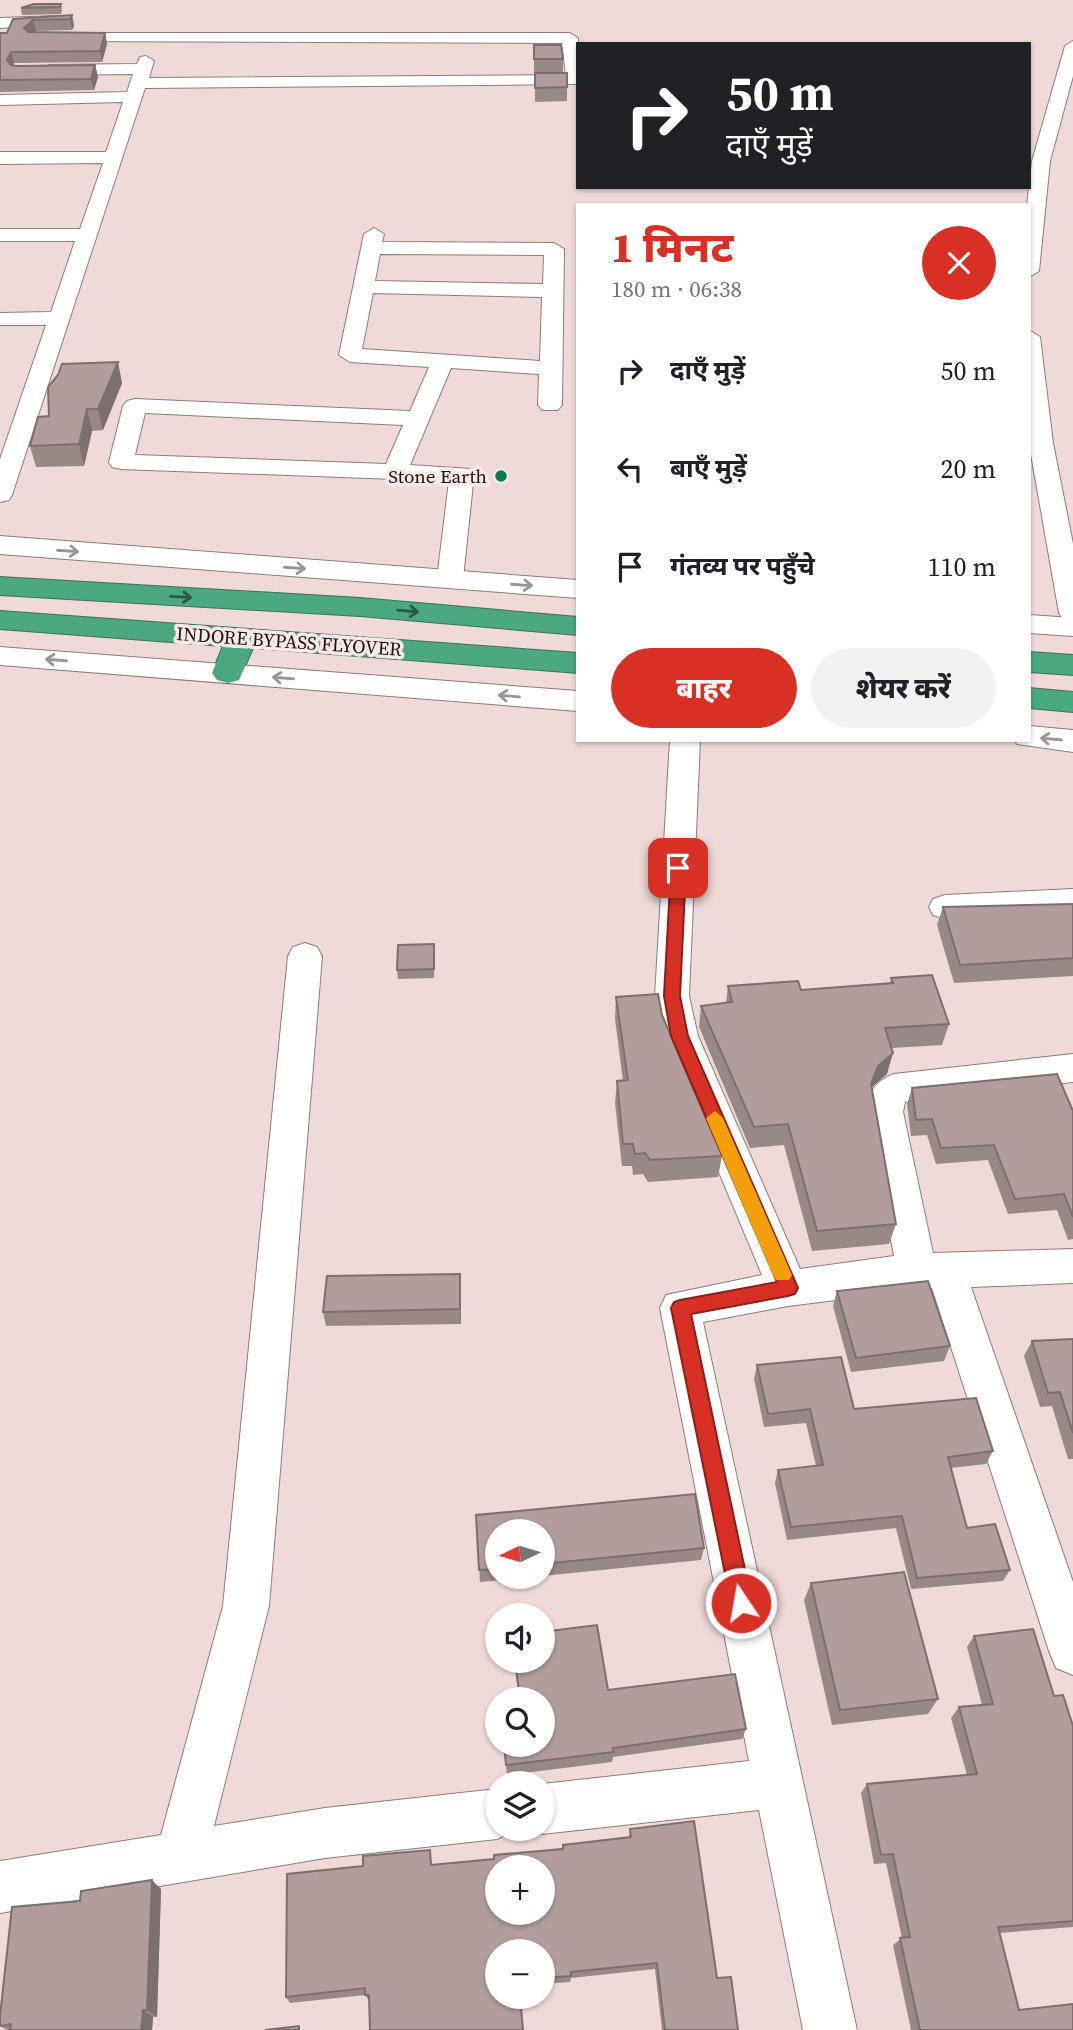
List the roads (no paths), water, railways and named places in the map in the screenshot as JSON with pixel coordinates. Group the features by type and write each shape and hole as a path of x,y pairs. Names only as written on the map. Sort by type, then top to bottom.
{"highway":[{"name":"INDORE BYPASS FLYOVER","path":"0,586 360,607 576,626"},
{"name":"INDORE BYPASS FLYOVER","path":"0,620 576,663"},
{"path":"228,673 241,638"},
{"path":"1031,662 1073,665"},
{"path":"1031,698 1073,702"}],"street":[{"path":"194,36 211,24 209,19"},
{"path":"0,23 79,21"},
{"path":"0,495 61,318 112,157 156,36"},
{"path":"207,83 216,36"},
{"path":"0,100 139,83 575,80 570,38 37,38"},
{"path":"1031,253 1041,161 1073,46"},
{"path":"34,70 139,83"},
{"path":"0,158 112,157"},
{"path":"0,235 88,235"},
{"path":"550,368 350,355 373,241 554,249 550,405"},
{"path":"363,287 553,291"},
{"path":"0,319 61,318"},
{"path":"1031,355 1041,443 1073,613"},
{"path":"395,471 415,418 442,363"},
{"path":"415,418 135,406 121,462 462,474 450,579"},
{"path":"0,545 576,589"},
{"path":"1031,624 1073,627"},
{"path":"0,656 576,701"},
{"path":"1031,737 1073,741"},
{"path":"685,742 672,996 674,1015 680,1036 788,1288"},
{"path":"945,907 1073,901"},
{"path":"181,1857 246,1606 305,956"},
{"path":"1073,1068 894,1089 886,1099 885,1112 931,1271 1073,1651"},
{"path":"830,2030 680,1308 788,1288 931,1271 1073,1266"},
{"path":"555,1808 779,1783"},
{"path":"0,1887 325,1833 485,1815"}],"place":[{"name":"Stone Earth","path":"501,476"}]}
